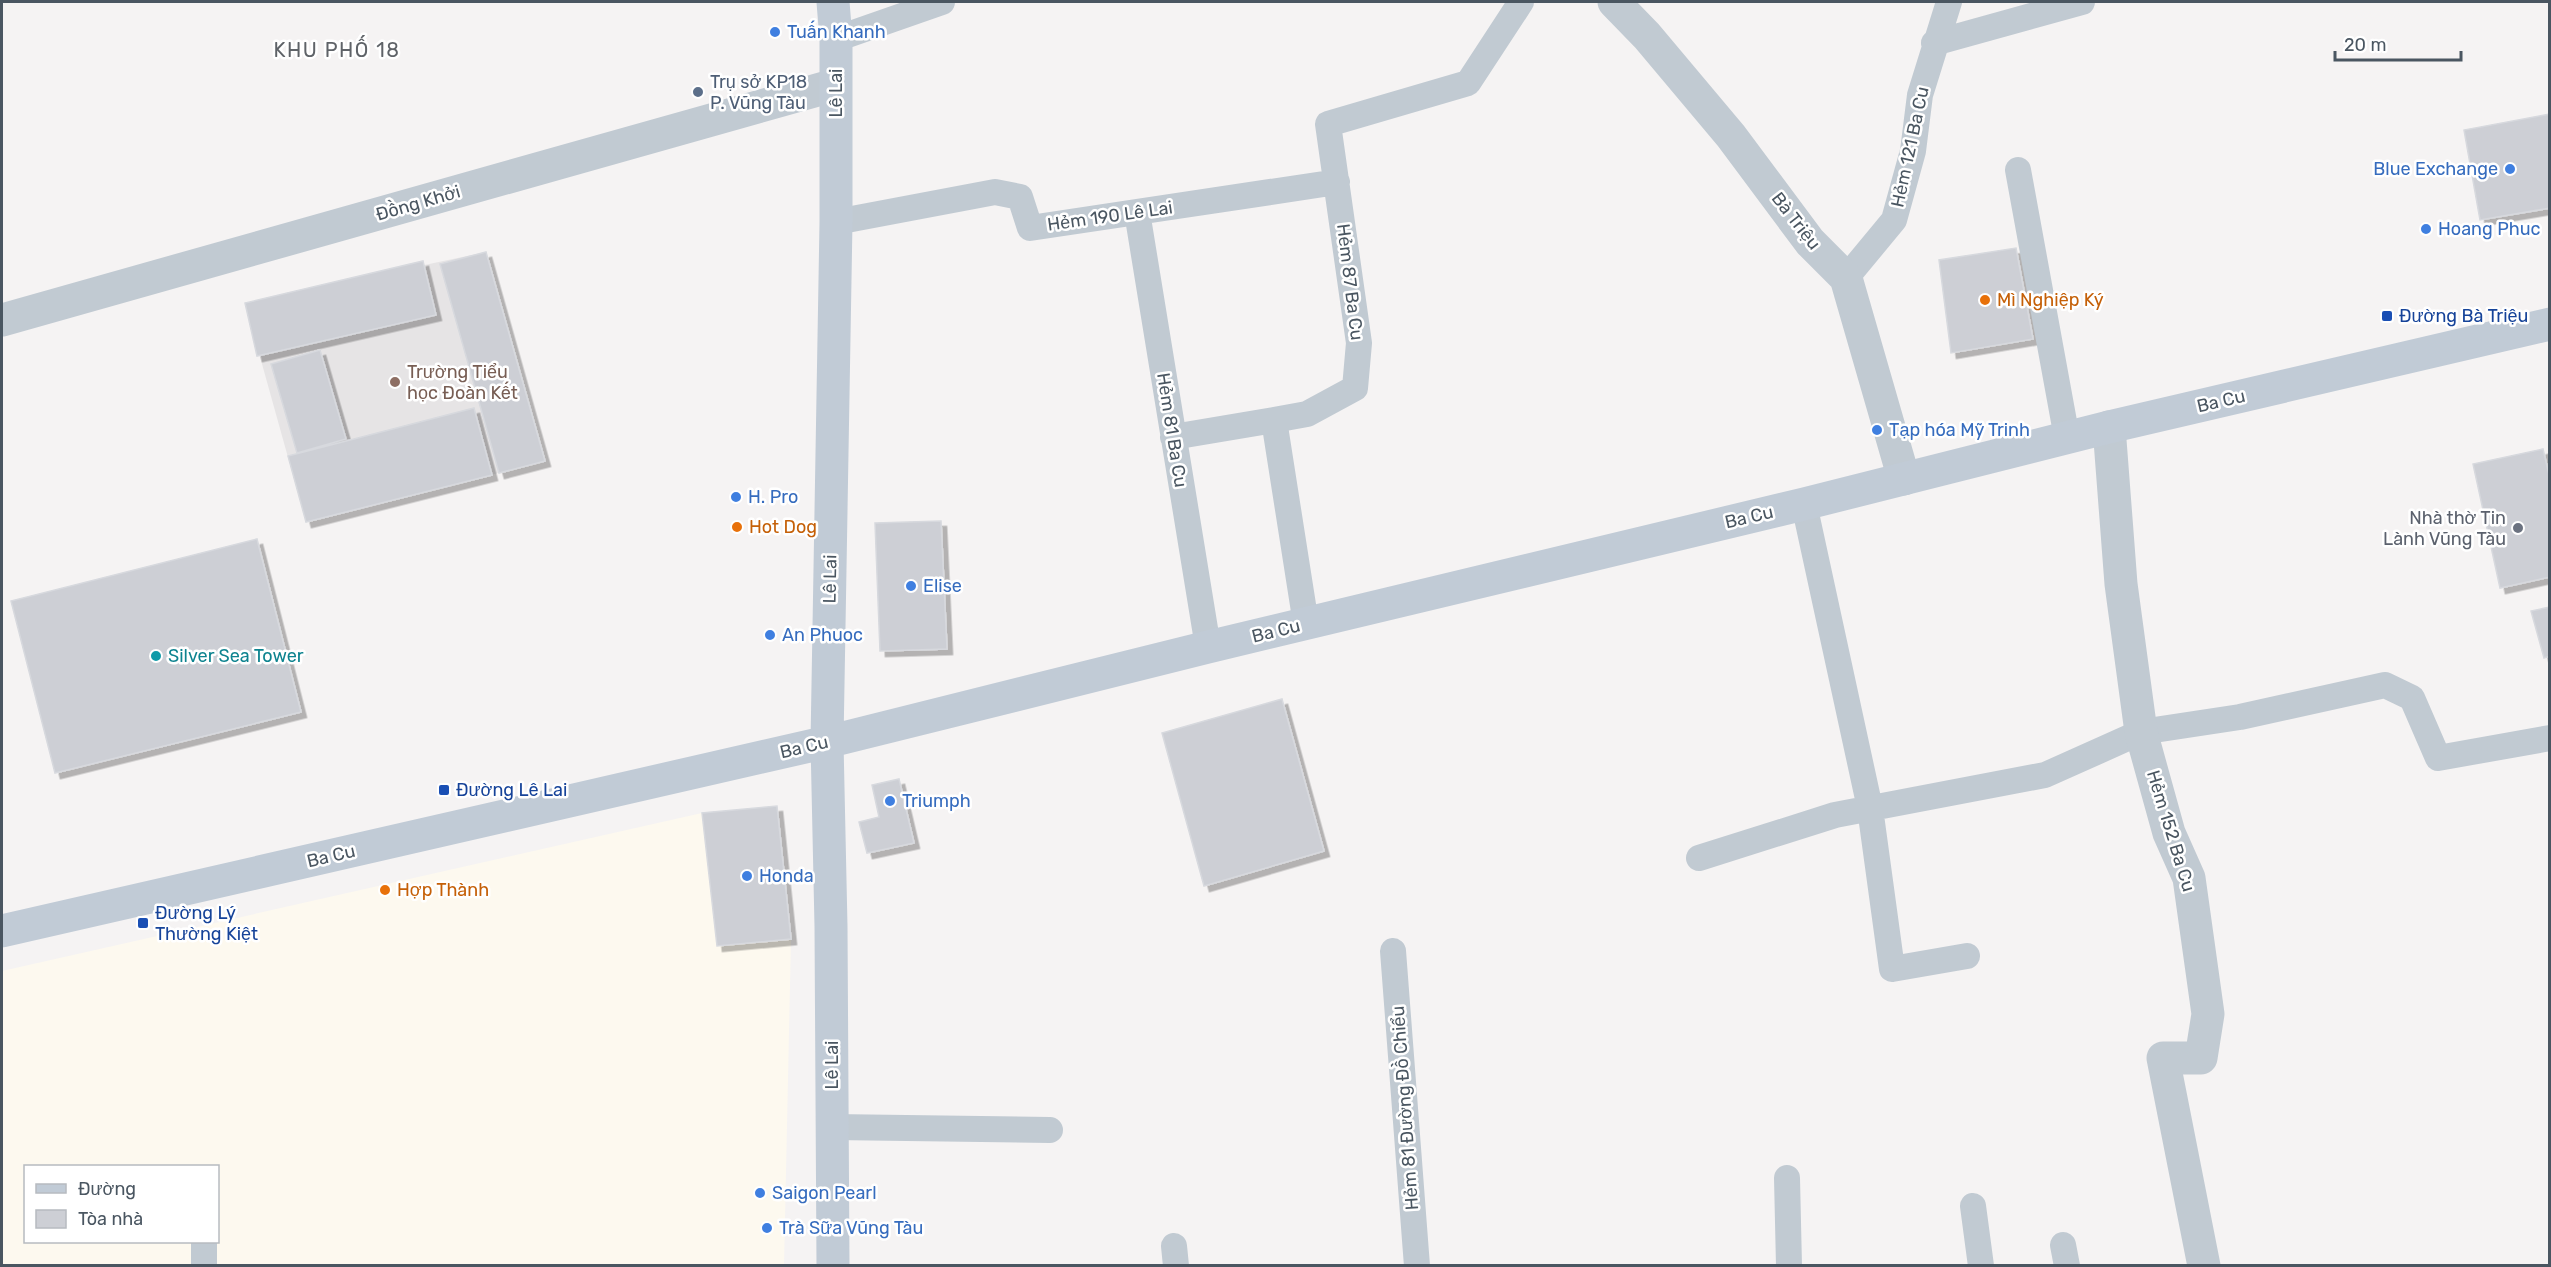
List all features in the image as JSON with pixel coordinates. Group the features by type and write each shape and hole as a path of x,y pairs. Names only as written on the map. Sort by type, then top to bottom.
{"main road":[{"name":"Lê Lai","path":"833,2 836,39 836,222 827,742 833,1266"},
{"name":"Ba Cu","path":"2,931 827,742 1208,647 1804,504 2109,427 2550,324"}],"street":[{"name":"Bà Triệu","path":"1614,2 1647,36 1731,136 1810,242 1846,278 1904,479"},
{"name":"Đồng Khởi","path":"2,320 835,85"},
{"name":"Hẻm 152 Ba Cu","path":"2109,427 2121,584 2141,732 2169,833 2189,878 2208,1014 2201,1058 2163,1058 2204,1266"}],"lane":[{"path":"836,39 942,2"},
{"name":"Hẻm 87 Ba Cu","path":"1274,420 1307,414 1355,388 1359,343 1328,124 1468,83 1521,2"},
{"name":"Hẻm 121 Ba Cu","path":"1846,278 1894,220 1913,151 1920,95 1949,2"},
{"path":"1935,44 2082,2"},
{"path":"2018,170 2067,438"},
{"name":"Hẻm 190 Lê Lai","path":"836,222 995,192 1020,198 1030,228 1337,182"},
{"name":"Hẻm 81 Ba Cu","path":"1137,212 1208,647"},
{"path":"1173,437 1274,420 1306,624"},
{"path":"1804,504 1870,808 1892,969 1967,956"},
{"path":"1699,858 1835,815 2045,775 2141,732 2241,717 2385,685 2412,698 2438,758 2550,738"},
{"name":"Hẻm 81 Đường Đồ Chiểu","path":"1393,951 1416,1266"},
{"path":"832,1127 1050,1131"},
{"path":"1787,1178 1788,1266"},
{"path":"1973,1206 1980,1266"},
{"path":"204,1243 204,1266"}],"shaded area":[{"name":"Trường Tiểu học Đoàn Kết","path":"486,252 545,461 306,522 245,303"},
{"path":"702,813 717,945 791,939 784,1265 2,1265 2,971"}],"building":[{"name":"Blue Exchange","path":"2550,114 2550,208 2480,220 2464,130"},
{"name":"Mì Nghiệp Ký","path":"2016,248 2033,339 1951,353 1939,260"},
{"path":"486,252 545,461 499,473 440,264"},
{"path":"423,261 436,315 257,356 245,303"},
{"path":"320,350 346,439 297,453 271,364"},
{"path":"474,408 492,475 306,522 288,456"},
{"name":"Nhà thờ Tin Lành Vũng Tàu","path":"2543,449 2550,479 2550,577 2500,588 2473,464"},
{"name":"Elise","path":"941,521 947,649 880,651 875,523"},
{"name":"Silver Sea Tower","path":"257,539 301,712 55,773 11,601"},
{"path":"2550,607 2550,656 2544,658 2531,611"},
{"path":"1282,699 1324,851 1204,886 1162,733"},
{"name":"Triumph","path":"899,779 914,843 867,853 859,822 879,817 872,785"},
{"name":"Honda","path":"777,806 791,939 717,946 702,813"}],"place":[{"name":"Tuấn Khanh","path":"775,32"},
{"name":"Trụ sở KP18 P. Vũng Tàu","path":"698,92"},
{"name":"Blue Exchange","path":"2510,169"},
{"name":"Hoang Phuc","path":"2426,229"},
{"name":"Mì Nghiệp Ký","path":"1985,300"},
{"name":"Đường Bà Triệu","path":"2387,316"},
{"name":"Trường Tiểu học Đoàn Kết","path":"395,382"},
{"name":"Tạp hóa Mỹ Trinh","path":"1877,430"},
{"name":"H. Pro","path":"736,497"},
{"name":"Hot Dog","path":"737,527"},
{"name":"Nhà thờ Tin Lành Vũng Tàu","path":"2518,528"},
{"name":"Elise","path":"911,586"},
{"name":"An Phuoc","path":"770,635"},
{"name":"Silver Sea Tower","path":"156,656"},
{"name":"Đường Lê Lai","path":"444,790"},
{"name":"Triumph","path":"890,801"},
{"name":"Honda","path":"747,876"},
{"name":"Hợp Thành","path":"385,890"},
{"name":"Đường Lý Thường Kiệt","path":"143,923"},
{"name":"Saigon Pearl","path":"760,1193"},
{"name":"Trà Sữa Vũng Tàu","path":"767,1228"}],"district":[{"name":"KHU PHỐ 18","path":"337,50"}]}
